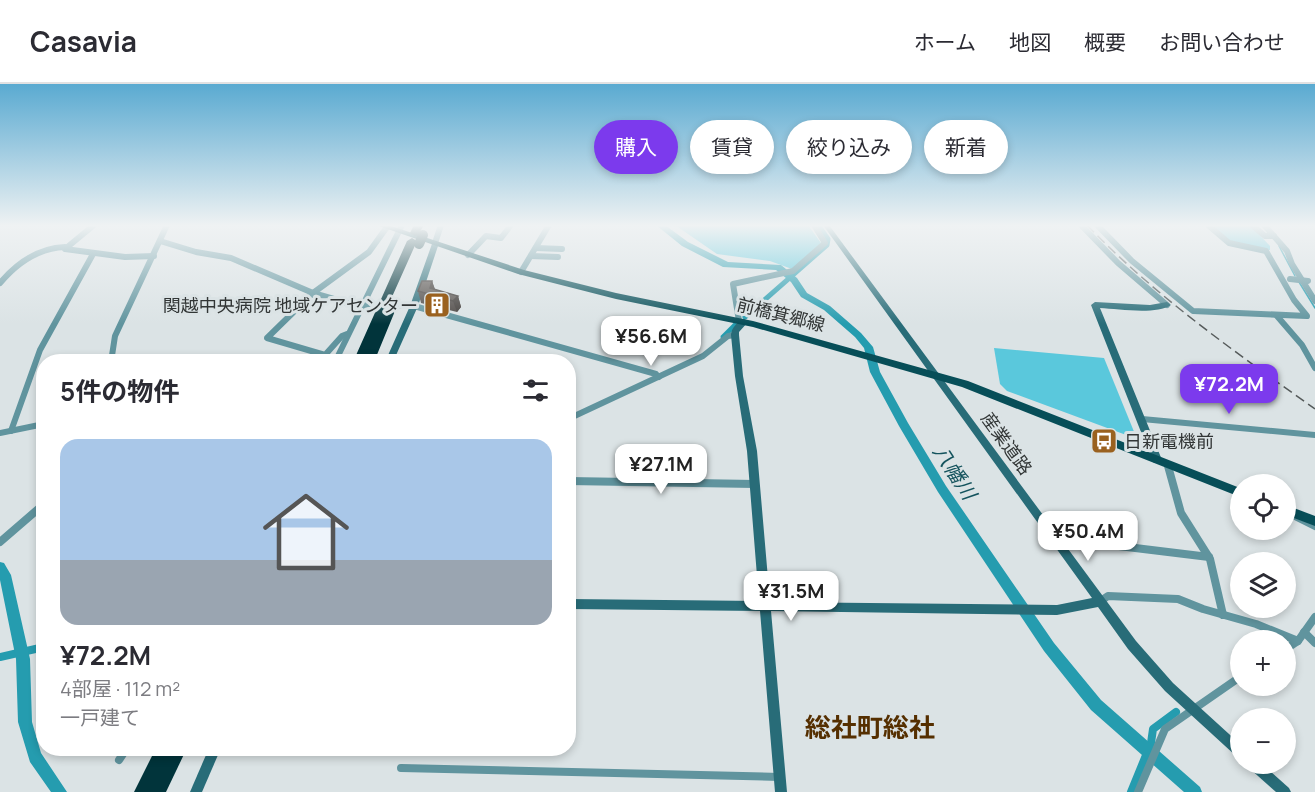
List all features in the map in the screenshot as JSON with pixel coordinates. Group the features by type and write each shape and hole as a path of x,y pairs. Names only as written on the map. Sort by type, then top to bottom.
{"highway":[{"path":"362,354 408,258"},
{"path":"371,354 409,258"},
{"path":"142,792 161,756"},
{"path":"157,792 175,756"}],"main road":[{"name":"前橋箕郷線","path":"477,258 521,272 616,296 741,322 934,374"},
{"path":"934,374 1230,488"},
{"path":"1296,514 1315,521"}],"street":[{"path":"0,283 11,269 31,258"},
{"path":"39,354 91,258"},
{"path":"112,354 115,336 153,258"},
{"path":"231,258 313,294 358,306 369,304"},
{"path":"322,354 267,338 313,294 361,258"},
{"path":"338,354 361,305 388,258"},
{"path":"393,354 414,306 430,258"},
{"path":"521,272 530,258"},
{"path":"781,792 751,439 739,376 735,335 741,322 733,284 790,272 807,258"},
{"name":"産業道路","path":"850,258 1099,602 1148,665 1230,743"},
{"path":"1113,258 1167,305"},
{"path":"1129,258 1193,311 1306,316 1270,258"},
{"path":"1290,258 1315,301"},
{"path":"1282,278 1315,283"},
{"path":"1157,460 1095,305 1150,308 1167,305"},
{"path":"403,306 414,306 656,374 659,377"},
{"path":"1277,316 1302,345 1315,368"},
{"path":"326,354 346,334"},
{"path":"576,415 708,354 728,336 735,335"},
{"path":"11,431 36,361"},
{"path":"1142,419 1315,435"},
{"path":"0,433 36,426"},
{"path":"1168,464 1180,513 1209,557 1223,615"},
{"path":"576,481 755,484"},
{"path":"0,542 36,511"},
{"path":"1296,518 1315,526"},
{"path":"1086,542 1209,557"},
{"path":"576,604 1066,609 1099,602 1108,596 1171,598 1256,624 1298,641 1315,617"},
{"path":"1304,632 1315,643"},
{"path":"1138,792 1166,729 1230,684"},
{"path":"119,760 122,756"},
{"path":"196,792 212,756"},
{"path":"400,768 780,777"},
{"path":"1264,774 1285,792"}],"shaded area":[{"path":"748,258 804,258 792,269 770,261"},
{"path":"994,348 1104,358 1137,439 1007,391 1000,384"}],"building":[{"path":"422,281 432,281 430,288 458,296 453,301 418,291"}],"waterway":[{"name":"八幡川","path":"712,258 726,265 778,267 794,280 804,295 827,308 858,335 868,347 875,372 904,426 942,489 1049,647 1096,705 1195,792"},
{"path":"745,317 812,258"},
{"path":"1285,258 1295,276"},
{"path":"1299,282 1315,308"},
{"path":"723,337 735,325"},
{"path":"0,567 5,575 23,659 25,722 35,757 60,792"},
{"path":"0,657 36,649"},
{"name":"八幡川","path":"1131,792 1151,743 1153,729 1176,712"}],"tunnel":[{"path":"369,304 403,306"}],"railway":[{"path":"1121,258 1168,299 1315,409"}],"place":[{"name":"関越中央病院 地域ケアセンター","path":"437,305"},
{"name":"日新電機前","path":"1104,441"}],"district":[{"name":"総社町総社","path":"870,727"}]}
